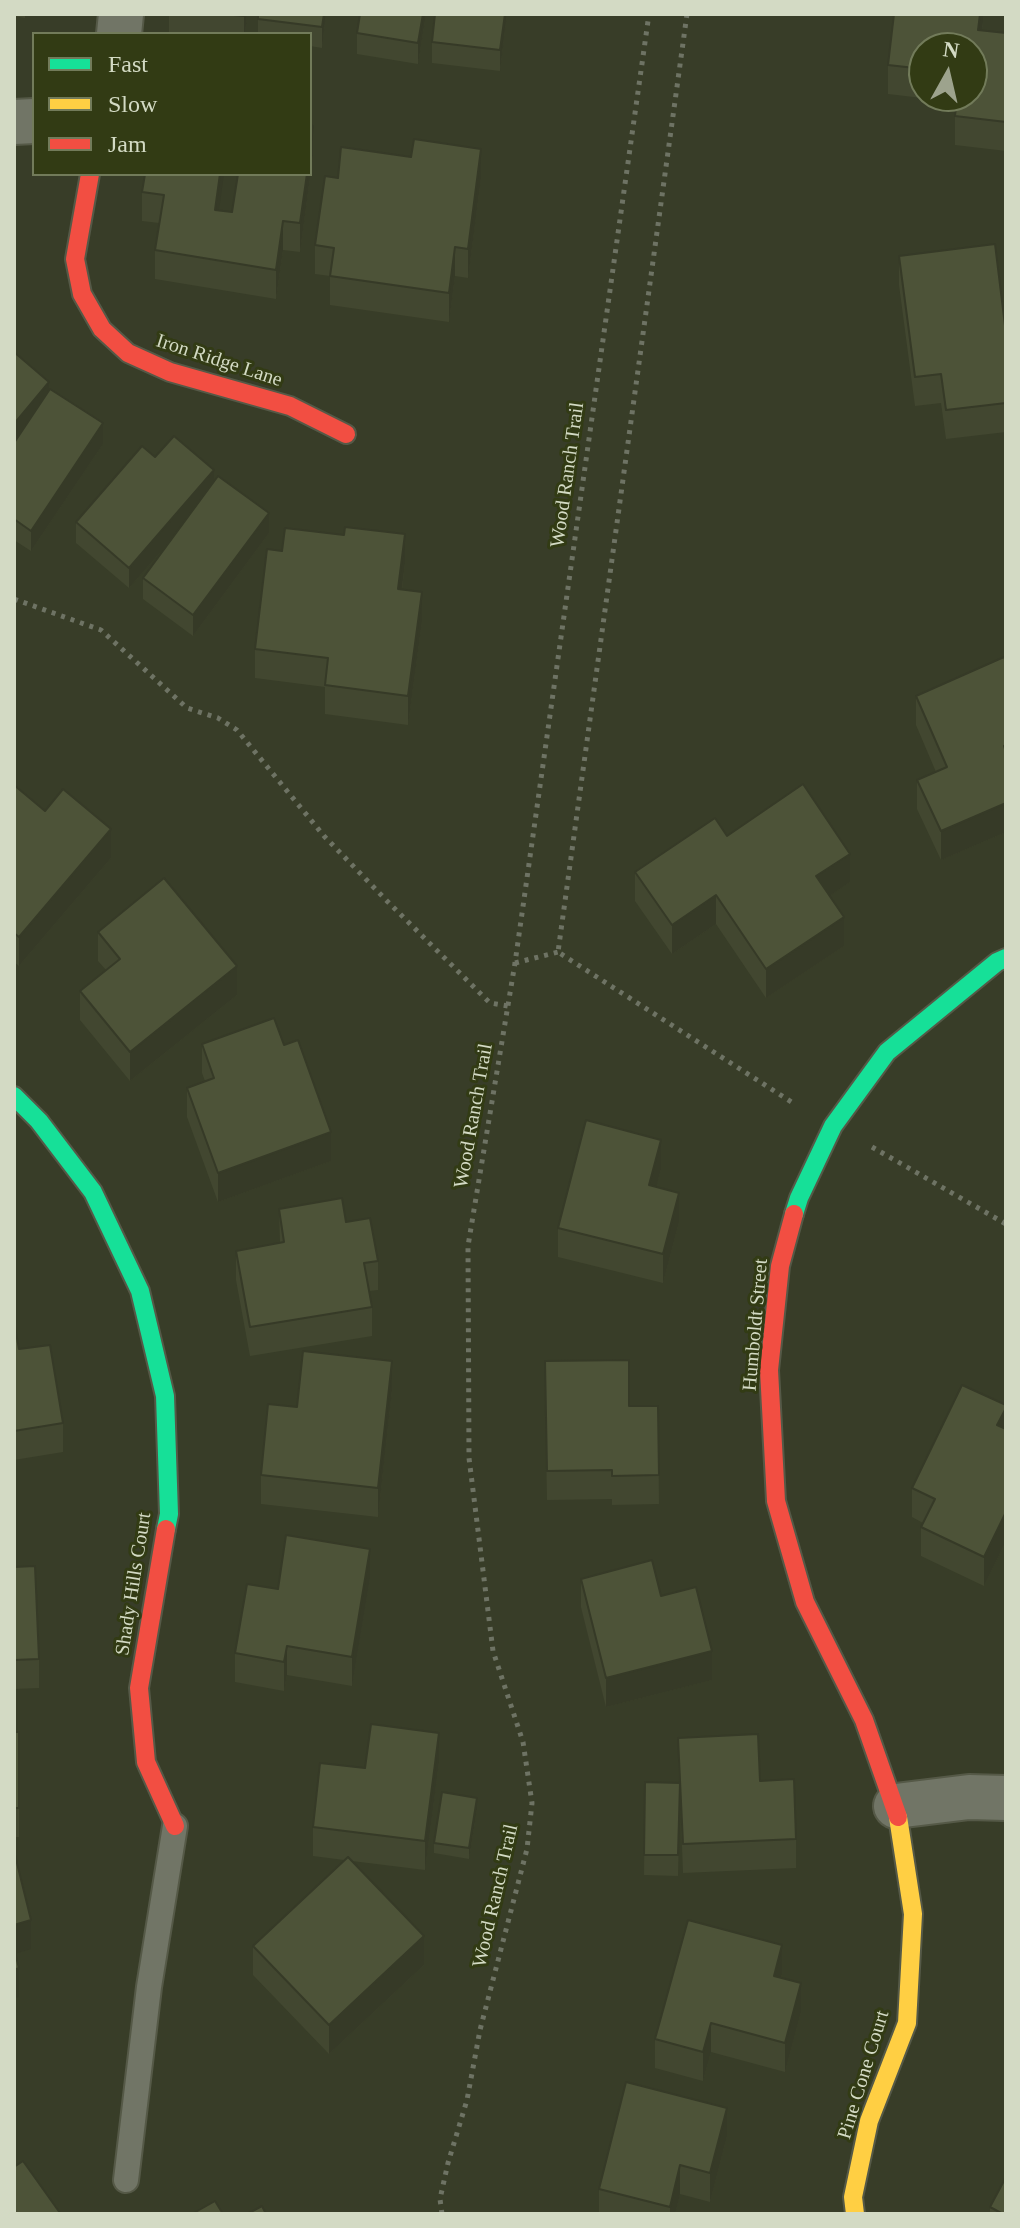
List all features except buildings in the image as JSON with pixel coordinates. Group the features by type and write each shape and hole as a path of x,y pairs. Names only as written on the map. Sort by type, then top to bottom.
{"street":[{"name":"Iron Ridge Lane","path":"90,176 75,259 82,294 102,329 128,353 170,372 290,406 346,434"},
{"name":"Humboldt Street","path":"896,1806 864,1720 805,1602 776,1501 769,1370 780,1266 799,1198 833,1126 887,1052 997,962 1006,958"},
{"name":"Shady Hills Court","path":"14,1096 39,1121 93,1192 140,1291 165,1396 169,1514 139,1688 146,1762 175,1826"},
{"path":"896,1806 969,1797 1006,1798"},
{"name":"Pine Cone Court","path":"855,2214 853,2197 869,2121 907,2023 913,1914 896,1806"}],"lane":[{"path":"126,2180 149,1987 175,1826"}],"path":[{"name":"Wood Ranch Trail","path":"442,2214 440,2199 527,1849 532,1803 523,1742 493,1651 469,1458 468,1246 515,963 649,14"},
{"path":"558,952 687,14"},
{"path":"14,599 101,630 187,708 218,718 237,730 324,836 388,902 490,1003 508,1006"},
{"path":"515,963 558,952 767,1087 1006,1224"}],"traffic: fast":[{"path":"794,1214 833,1126 887,1052 997,962 1006,958"},
{"path":"14,1096 39,1121 93,1192 140,1291 165,1396 169,1514 166,1529"}],"traffic: slow":[{"path":"855,2214 853,2197 869,2121 907,2023 913,1914 898,1817"}],"traffic: jam":[{"path":"90,176 75,259 82,294 102,329 128,353 170,372 290,406 346,434"},
{"path":"794,1214 780,1266 769,1370 776,1501 805,1602 864,1720 898,1817"},
{"path":"166,1529 139,1688 146,1762 175,1826"}]}
